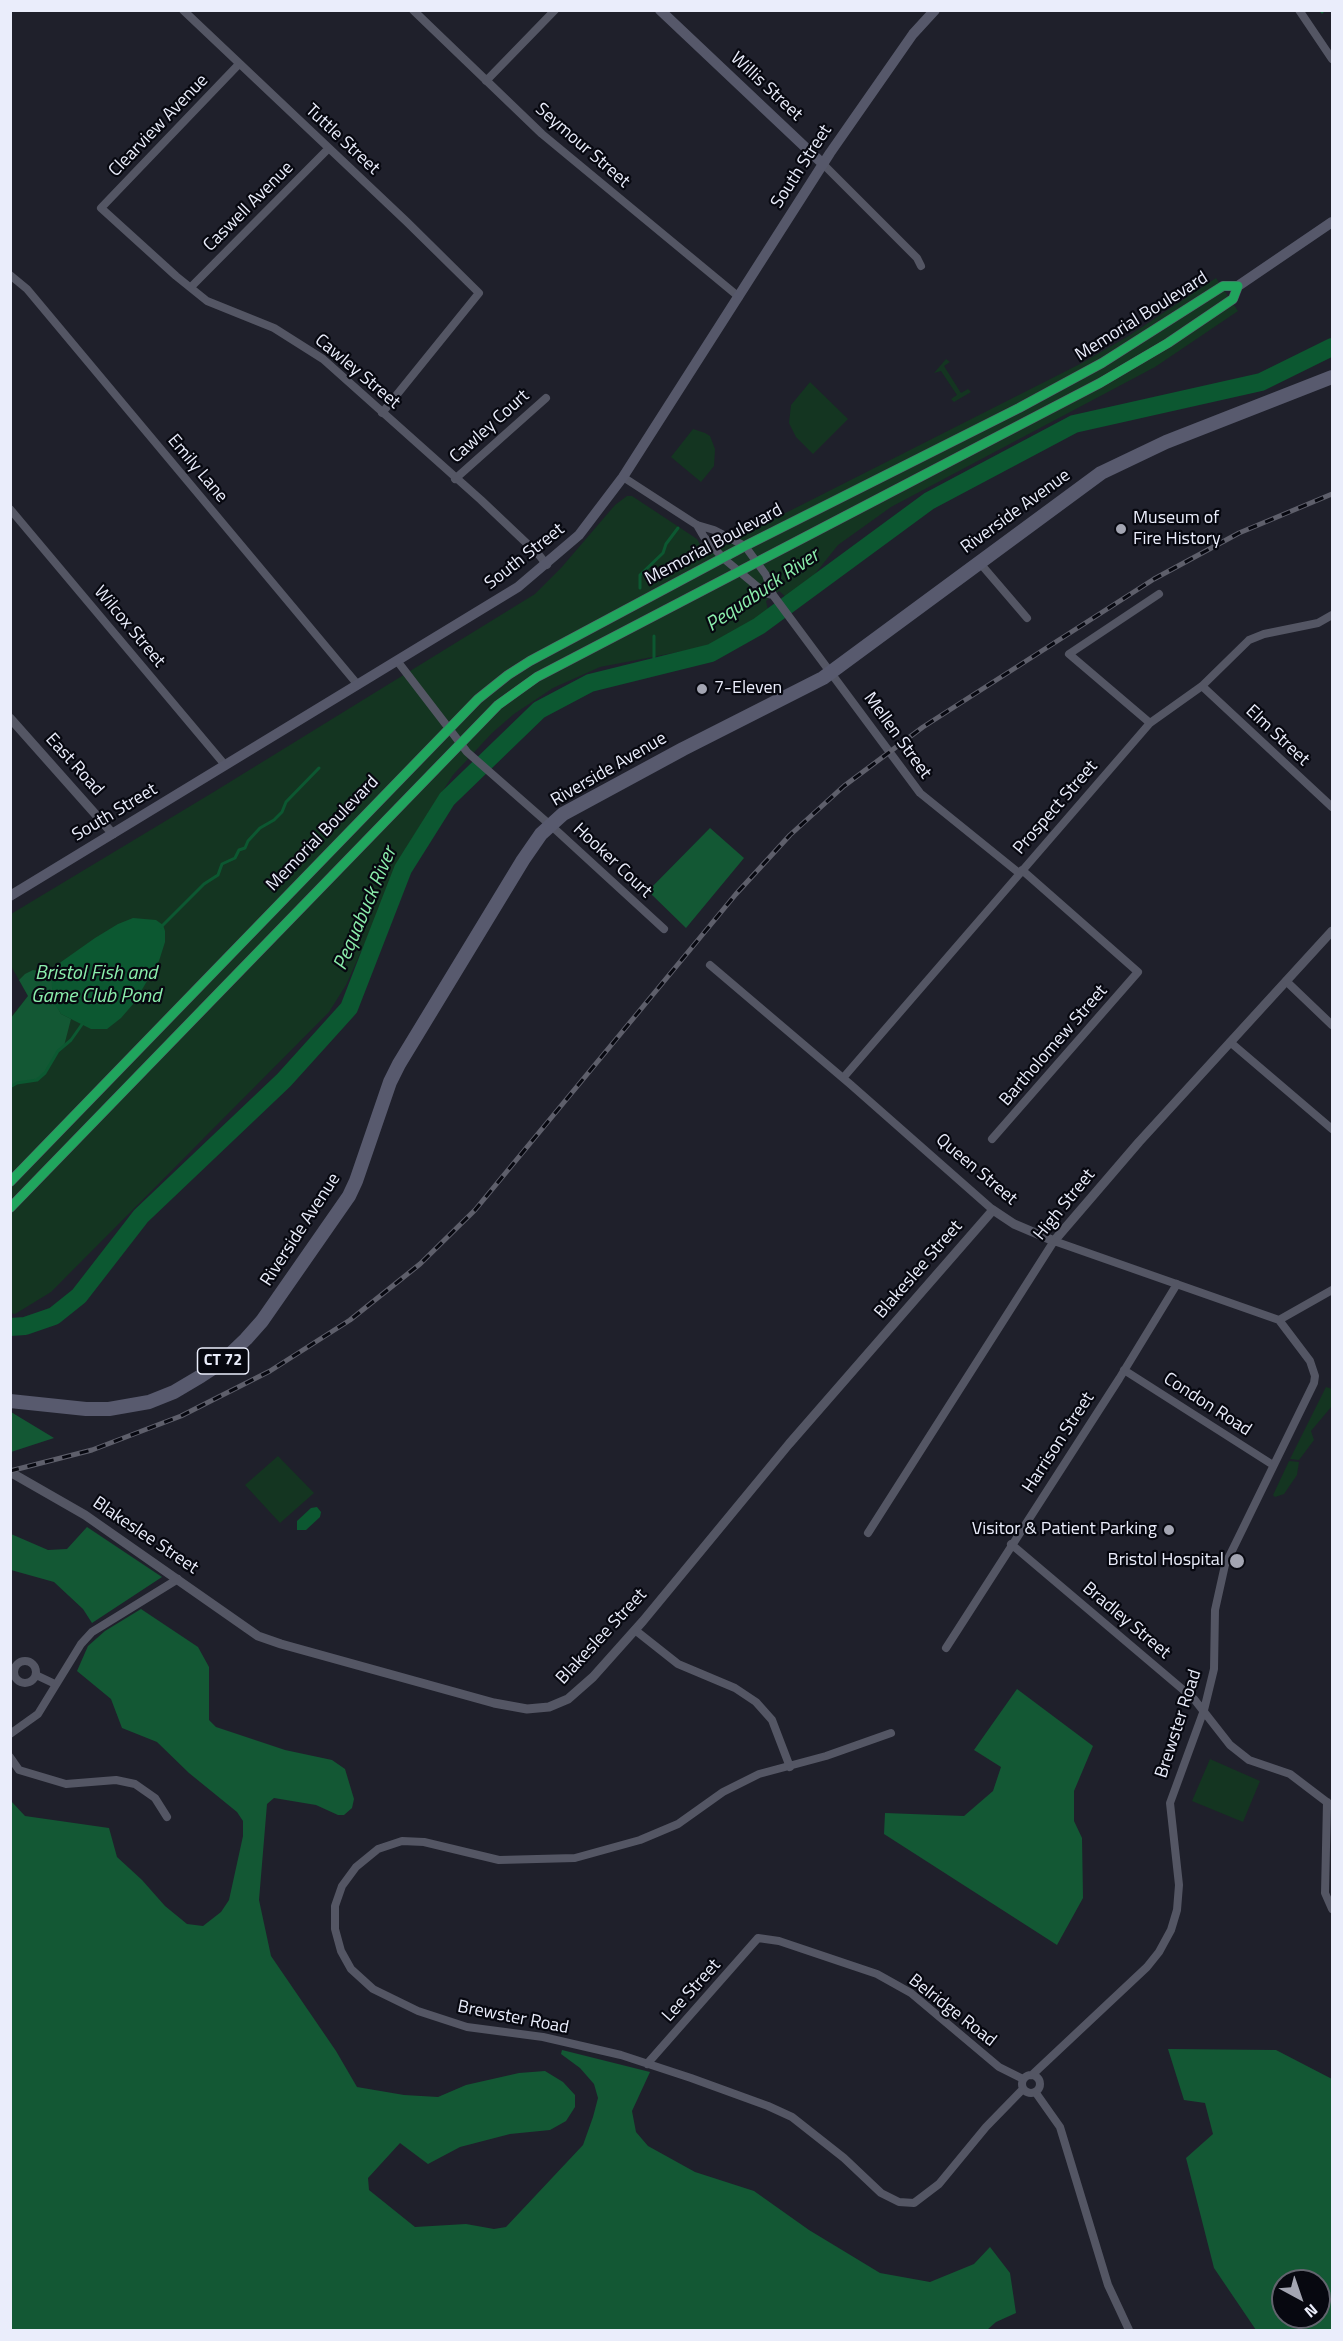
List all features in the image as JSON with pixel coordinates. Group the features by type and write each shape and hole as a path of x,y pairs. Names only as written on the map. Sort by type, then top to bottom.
{"highway":[{"name":"Riverside Avenue","path":"10,1401 86,1410 109,1409 149,1402 195,1381 220,1363 246,1339 268,1313 349,1196 390,1082 399,1064 523,860 550,825 563,814 683,749 804,689 831,672 1101,473 1166,442 1332,377"}],"main road":[{"name":"Willis Street","path":"660,10 823,164"},
{"name":"South Street","path":"10,896 518,587 547,565 579,535 623,477 823,164 913,34 935,10"},
{"name":"Memorial Boulevard","path":"10,1208 498,705 537,677 1100,384 1168,343 1233,299 1239,286 1332,222"},
{"name":"Memorial Boulevard","path":"10,1182 449,728 478,699 530,661 745,546 1019,408 1102,363 1223,286 1239,286"}],"street":[{"name":"Tuttle Street","path":"183,10 329,147 479,293 382,413"},
{"name":"Seymour Street","path":"413,10 542,134 739,297"},
{"path":"486,81 555,10"},
{"path":"1299,10 1332,59"},
{"name":"Clearview Avenue","path":"101,208 239,64"},
{"name":"Caswell Avenue","path":"191,287 329,147"},
{"name":"Willis Street","path":"823,164 917,258 921,266"},
{"name":"Cawley Street","path":"101,208 176,276 209,302 274,328 308,348 514,531 547,565"},
{"name":"Emily Lane","path":"10,275 34,298 358,685"},
{"name":"Cawley Court","path":"455,479 546,398"},
{"name":"Mellen Street","path":"623,477 697,525 714,530 745,546 766,575 773,595 920,793 1021,872 1138,972"},
{"name":"Wilcox Street","path":"10,509 225,765"},
{"name":"Mellen Street","path":"697,525 704,537 723,558 765,593 773,595"},
{"path":"979,562 1027,618"},
{"path":"1150,723 1069,654 1159,594"},
{"name":"Prospect Street","path":"843,1078 1150,723 1202,686 1249,640 1264,634 1318,623 1332,615"},
{"name":"Hooker Court","path":"398,662 471,756 664,930"},
{"name":"Elm Street","path":"1202,686 1332,807"},
{"name":"East Road","path":"10,718 113,834"},
{"name":"High Street","path":"868,1533 1054,1241 1139,1142 1332,931"},
{"name":"Queen Street","path":"710,965 993,1210 1014,1224 1054,1241 1279,1320"},
{"name":"Bartholomew Street","path":"992,1139 1138,972"},
{"path":"1286,981 1332,1025"},
{"path":"1230,1042 1332,1129"},
{"name":"Blakeslee Street","path":"10,1472 86,1515 258,1636 494,1703 527,1710 549,1707 568,1699 593,1677 789,1444 993,1210"},
{"name":"Harrison Street","path":"946,1648 1177,1284"},
{"path":"1279,1320 1332,1290"},
{"name":"Brewster Road","path":"1032,2075 1147,1967 1168,1936 1177,1910 1179,1885 1170,1803 1177,1777 1204,1710 1214,1669 1215,1610 1225,1565 1312,1391 1315,1376 1310,1361 1279,1320"},
{"name":"Condon Road","path":"1124,1370 1273,1466"},
{"name":"Bradley Street","path":"1011,1544 1187,1693 1204,1710 1230,1745 1249,1760 1290,1774 1330,1804"},
{"path":"10,1734 38,1714 55,1684 92,1632 178,1579"},
{"path":"634,1630 678,1664 735,1688 756,1702 772,1720 790,1767"},
{"path":"28,1661 34,1666 36,1675 31,1681 24,1683 15,1677 12,1669 19,1662 28,1661"},
{"path":"36,1675 55,1684"},
{"name":"Brewster Road","path":"891,1733 790,1767 759,1774 723,1792 678,1824 640,1840 586,1855 539,1860 499,1860 424,1842 402,1841 378,1849 356,1867 342,1886 335,1906 335,1929 341,1951 351,1969 374,1989 418,2012 467,2027 543,2037 647,2064 768,2106 792,2117 844,2158 881,2193 899,2202 914,2203 939,2184 986,2127 1023,2089"},
{"path":"10,1757 19,1770 66,1784 116,1780 135,1784 155,1798 167,1816"},
{"path":"1330,1804 1325,1893 1332,1909"},
{"name":"Lee Street","path":"647,2064 758,1938"},
{"name":"Belridge Road","path":"758,1938 779,1941 877,1974 911,1993 999,2067 1023,2079"},
{"path":"1032,2075 1039,2079 1041,2084 1036,2092 1030,2094 1023,2089 1023,2079 1032,2075"},
{"path":"1036,2092 1060,2127 1108,2285 1129,2330"}],"shaded area":[{"path":"1216,278 1238,311 1155,367 891,507 838,545 807,584 787,598 779,591 766,601 768,610 723,640 699,648 600,667 553,688 514,714 492,733 453,775 412,839 346,985 329,1012 51,1292 15,1314 10,1313 10,1018 28,996 11,966 11,914 535,594 561,568 615,505 627,496 632,496 697,539 702,548 702,559 744,534 1082,363 1127,337"},
{"path":"946,359 950,362 944,366 961,393 968,389 971,392 954,402 951,399 957,395 941,371 934,373"},
{"path":"810,382 848,419 813,454 796,437 789,423 791,405"},
{"path":"693,429 710,436 715,449 714,466 701,482 671,457"},
{"path":"710,828 744,858 686,928 648,891"},
{"path":"33,970 51,973 54,1001 61,1014 71,1019 64,1046 58,1051 45,1073 37,1080 17,1083 11,1088 11,1018 28,996 19,980"},
{"path":"1326,1387 1332,1389 1332,1406 1311,1431 1314,1440 1299,1460 1290,1459"},
{"path":"11,1412 54,1438 11,1452"},
{"path":"278,1456 314,1493 280,1523 245,1485"},
{"path":"1289,1461 1299,1462 1297,1475 1284,1494 1275,1497 1273,1495"},
{"path":"87,1527 162,1577 92,1623 83,1609 54,1582 11,1570 11,1534 48,1550 67,1549"},
{"path":"141,1609 198,1647 209,1667 209,1720 216,1727 285,1750 332,1760 345,1769 354,1799 352,1808 344,1815 338,1815 316,1805 274,1798 267,1804 259,1900 271,1956 336,2051 357,2087 404,2095 438,2097 466,2085 519,2073 545,2071 563,2082 575,2095 575,2107 566,2121 550,2130 510,2134 460,2147 428,2164 400,2143 368,2178 369,2190 415,2227 466,2224 494,2229 506,2227 583,2145 593,2117 598,2098 594,2084 580,2068 561,2054 562,2050 650,2072 632,2111 636,2132 648,2146 695,2172 754,2191 809,2230 880,2273 930,2282 974,2264 990,2247 1010,2273 1016,2313 996,2322 987,2330 11,2330 11,1801 25,1816 109,1828 117,1857 165,1906 187,1924 203,1926 221,1912 229,1900 243,1836 243,1821 237,1812 189,1773 157,1742 122,1728 111,1699 77,1671 88,1646 105,1631"},
{"path":"1017,1689 1093,1746 1074,1791 1074,1821 1082,1838 1083,1898 1057,1945 884,1834 885,1813 964,1816 993,1791 1001,1767 974,1750"},
{"path":"1210,1759 1260,1781 1243,1822 1192,1801"},
{"path":"1168,2049 1276,2050 1332,2079 1332,2330 1256,2330 1214,2268 1186,2158 1213,2134 1205,2103 1184,2100"}],"water":[{"name":"Bristol Fish and Game Club Pond","path":"133,918 156,920 163,925 165,931 165,942 159,961 134,1003 107,1029 91,1029 61,1014 53,1001 51,973 61,962 95,938"},
{"path":"317,1507 321,1512 320,1517 306,1530 297,1530 297,1521 311,1508"}],"waterway":[{"name":"Pequabuck River","path":"10,1327 25,1326 54,1316 79,1296 141,1216 284,1080 349,1008 403,869 447,799 539,710 590,683 711,653 759,626 929,501 1074,424 1261,382 1332,347"},
{"path":"640,588 640,575 663,553 666,544 678,528"},
{"path":"654,636 654,667"},
{"path":"161,927 204,884 218,875 222,864 235,858 239,850 245,848 260,828 282,812 286,802 319,768"},
{"path":"10,1087 17,1083 37,1080 45,1073 58,1051 71,1040 83,1023"}],"railway":[{"path":"10,1471 92,1450 181,1416 270,1371 350,1320 420,1264 475,1210 736,894 790,835 844,786 923,727 1154,579 1239,533 1332,494"}],"cycle path":[{"path":"10,1182 478,699 508,675 745,546 1019,408 1102,363 1223,286 1238,286 1233,299 1168,343 1100,383 537,677 498,705 10,1208"}],"place":[{"name":"Museum of Fire History","path":"1121,529"},
{"name":"7-Eleven","path":"702,689"},
{"name":"Visitor & Patient Parking","path":"1169,1530"},
{"name":"Bristol Hospital","path":"1237,1561"}]}
